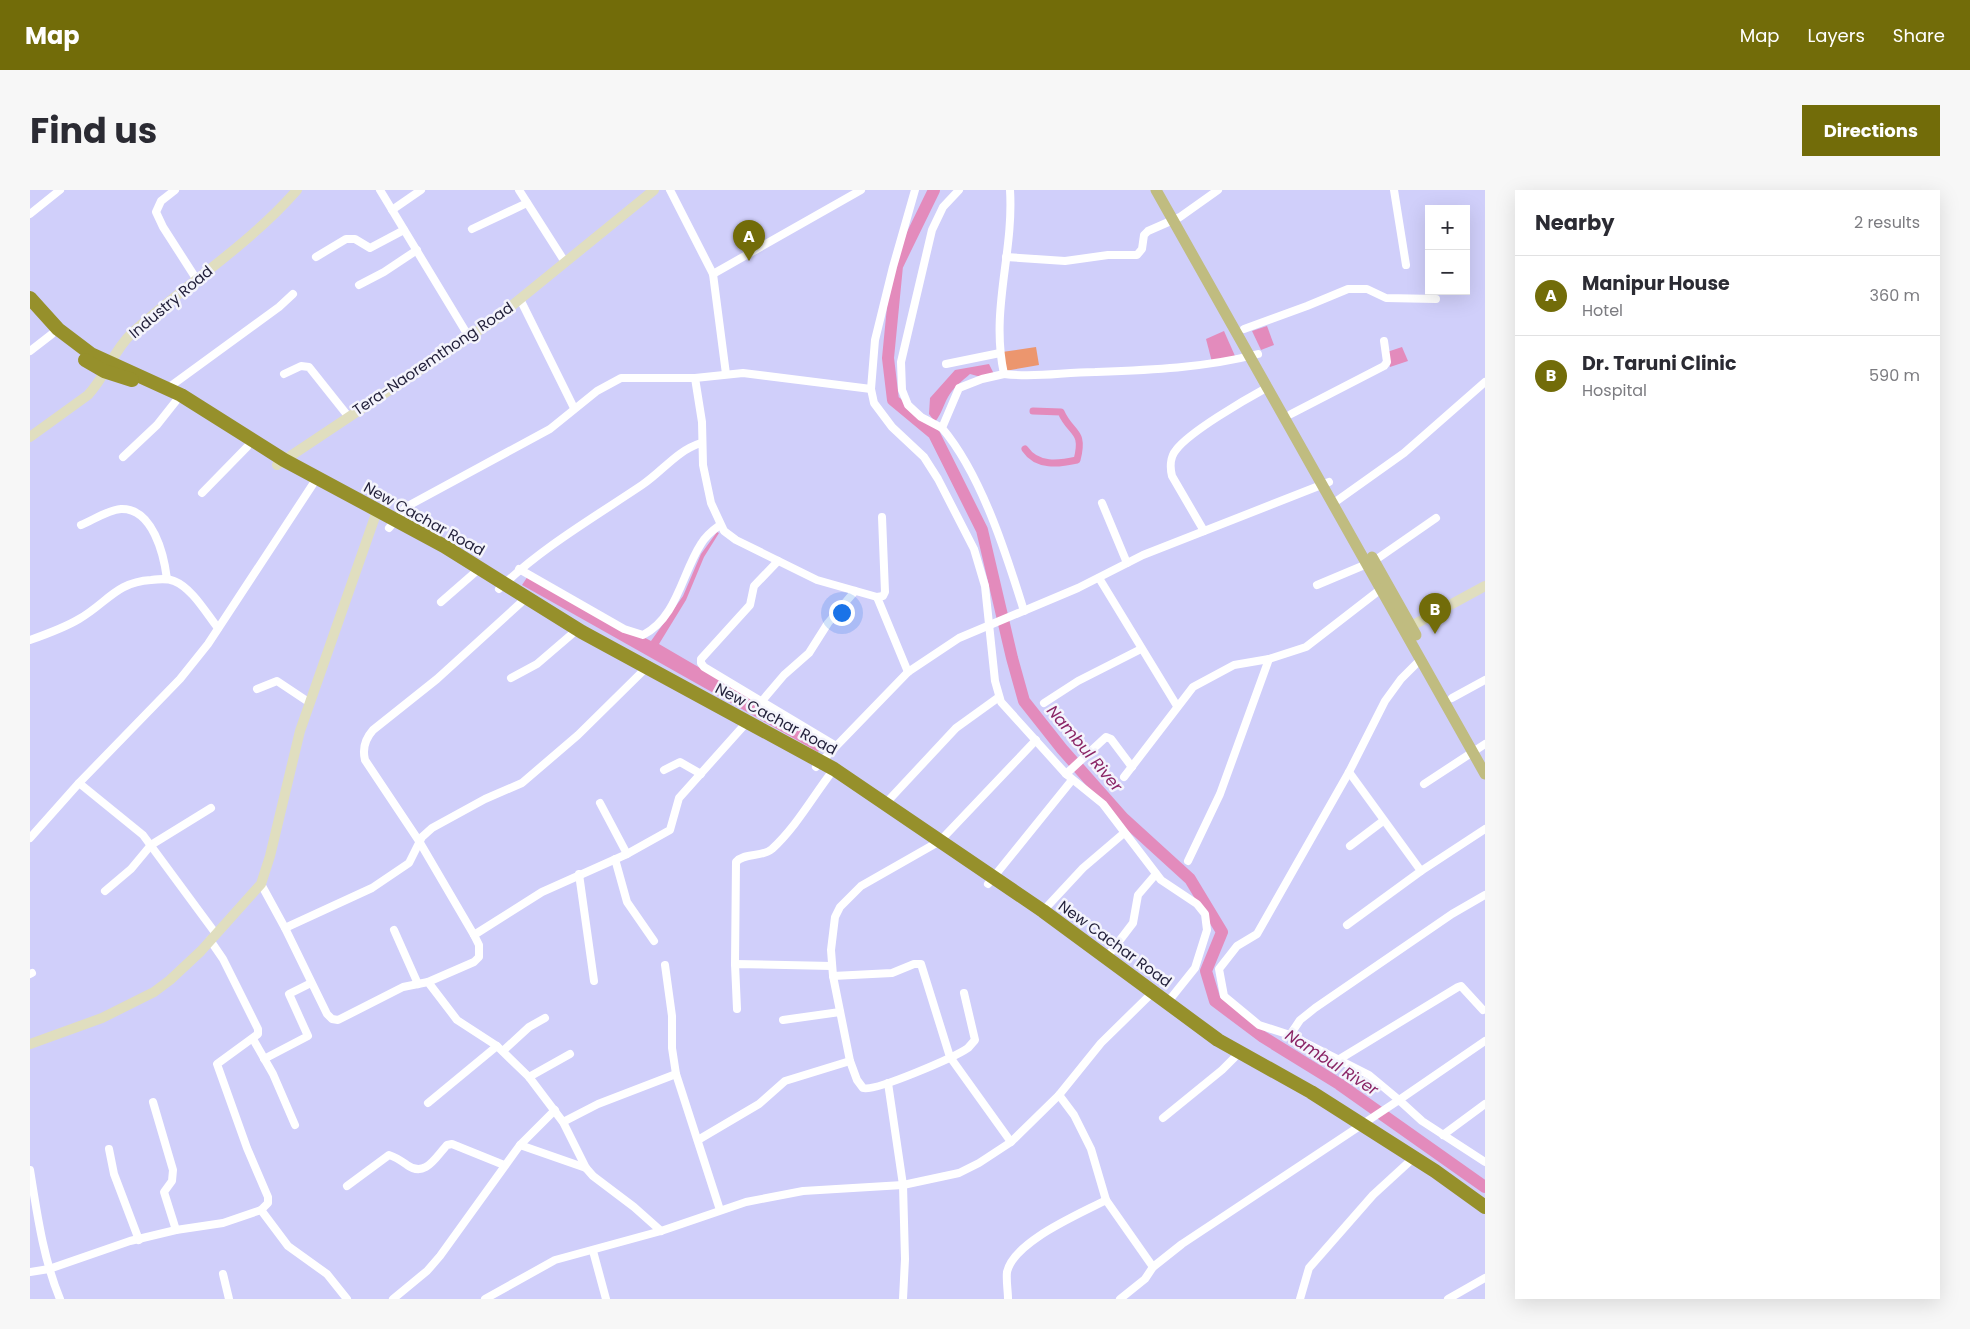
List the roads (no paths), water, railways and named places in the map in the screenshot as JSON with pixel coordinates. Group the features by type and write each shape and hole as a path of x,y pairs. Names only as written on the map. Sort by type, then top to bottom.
{"highway":[{"name":"New Cachar Road","path":"30,298 70,339 106,366 168,388 280,462"},
{"name":"New Cachar Road","path":"30,311 71,351 106,366 176,401 247,447 280,462 478,570 572,634 644,670"},
{"name":"New Cachar Road","path":"523,601 886,803 935,843"},
{"name":"New Cachar Road","path":"832,772 1054,925 1234,1058 1361,1127 1443,1176 1485,1207"},
{"name":"New Cachar Road","path":"990,881 1043,911 1054,925 1107,957 1150,995 1167,1003 1218,1040 1312,1092 1485,1216"}],"main road":[{"path":"1156,190 1177,218 1244,329 1268,387 1408,628 1452,698 1485,760"},
{"path":"1164,190 1177,218 1254,355 1291,414 1325,484 1338,500 1370,563 1381,590 1408,628 1421,659 1479,748 1485,774"}],"street":[{"path":"30,214 60,190"},
{"path":"175,190 162,201 156,212 163,228 197,280"},
{"name":"Industry Road","path":"30,437 88,395 106,366 130,335 164,304 197,280 265,224 297,190"},
{"path":"380,190 469,337"},
{"path":"392,210 421,190"},
{"path":"519,190 565,262"},
{"name":"Tera-Naoremthong Road","path":"280,462 469,337 520,299 654,190"},
{"path":"670,190 713,274 726,374"},
{"path":"844,190 847,198"},
{"path":"713,274 861,190"},
{"path":"915,190 875,340 870,389 874,403 882,416 924,457 959,518 980,565 993,623 995,681 999,697 1013,717 1067,772 1072,780 1090,792 1103,804 1156,874 1168,886 1201,907 1207,924 1195,968 1167,1003"},
{"path":"959,190 943,207 932,230 901,362 902,390 908,405 921,417 942,428 954,442 973,477 1006,551 1024,611"},
{"path":"1004,374 1000,353 998,322 1006,257 1010,190"},
{"path":"1006,257 1065,261 1108,255 1137,255 1142,249 1146,233 1177,218 1218,190"},
{"path":"1394,190 1406,265"},
{"path":"472,229 527,202"},
{"path":"316,256 346,238 355,239 370,248 404,230"},
{"path":"359,285 384,272 417,250"},
{"path":"1244,329 1348,289 1367,289 1386,298 1436,299"},
{"path":"168,388 279,307 293,294"},
{"path":"520,299 574,408"},
{"path":"30,351 52,334"},
{"path":"1291,414 1384,366 1387,362 1384,341"},
{"path":"946,364 1000,353"},
{"path":"942,428 959,388 982,379 1004,374 1032,377 1093,372 1145,371 1254,355"},
{"path":"284,374 301,366 310,367 348,416"},
{"path":"392,524 402,510 416,501 550,429 574,408 607,384 621,378 695,378 743,373 870,389"},
{"path":"695,378 702,422 701,443 711,503 720,525 731,537 817,580 876,597 883,596 885,592 882,516"},
{"path":"1338,500 1398,458 1485,382"},
{"path":"1204,530 1172,476 1170,470 1173,454 1188,439 1268,387"},
{"path":"123,457 157,425 176,401"},
{"path":"501,587 519,569 545,549 645,483 677,455 701,443"},
{"path":"202,493 247,447"},
{"path":"31,835 162,700 218,628 315,481"},
{"path":"818,764 908,672 959,638 1024,611 1127,563 1204,530 1325,484"},
{"path":"1102,503 1127,563"},
{"path":"81,525 114,510 128,509 135,512 155,535 166,566 167,579"},
{"path":"30,1044 102,1018 134,1003 170,980 213,937 261,884 270,856 300,730 376,516"},
{"path":"1317,585 1370,563 1436,518"},
{"path":"519,569 624,629 644,635 659,623 668,610 701,543 720,525"},
{"path":"778,561 754,586 750,605 700,661 704,668 836,746"},
{"path":"440,602 478,570"},
{"path":"1098,578 1177,706"},
{"path":"30,640 80,618 125,584 141,580 167,579 178,583 187,590 218,628"},
{"path":"1408,628 1485,586"},
{"path":"1124,778 1193,687 1223,669 1296,651 1314,642 1381,590"},
{"path":"762,701 784,675 809,653 828,623 848,602 855,591"},
{"path":"876,597 908,672"},
{"path":"261,884 285,928 326,1014 332,1019 338,1020 403,986 428,982 476,960 481,952 474,935 420,841 365,760 363,752 365,741 373,730 437,679 523,601"},
{"path":"511,678 537,664 572,634"},
{"path":"1044,702 1078,681 1141,649"},
{"path":"1188,861 1220,794 1269,659"},
{"path":"1421,659 1390,693 1349,772 1257,934 1238,946 1220,969 1224,996 1258,1025 1290,1036 1369,1075 1422,1121 1485,1162"},
{"path":"285,928 365,892 388,878 409,863 420,841 432,828 485,799 522,783 578,735 644,670"},
{"path":"1452,698 1485,680"},
{"path":"257,689 277,681 310,703"},
{"path":"886,803 956,728 999,697"},
{"path":"474,935 513,908 580,874 626,854 670,830 679,798 745,725"},
{"path":"1067,772 1106,737 1111,739 1132,767"},
{"path":"964,993 975,1040 964,1051 888,1083 870,1089 863,1088 857,1080 850,1061 833,976 831,950 836,917 845,899 861,886 935,843 1036,740"},
{"path":"1424,784 1479,748"},
{"path":"664,770 680,762 701,774"},
{"path":"737,1009 735,964 736,862 743,857 762,854 770,850 801,817 832,772"},
{"path":"1349,772 1421,871"},
{"path":"990,881 1072,780"},
{"path":"30,1272 49,1269 120,1244 176,1230 223,1223 261,1210 268,1203 268,1197 247,1148 217,1064 258,1034 256,1024 213,937 152,845 135,828 79,784"},
{"path":"600,803 626,854"},
{"path":"105,891 131,868 152,845 211,808"},
{"path":"1350,846 1383,821"},
{"path":"1348,925 1421,871 1485,829"},
{"path":"1043,911 1084,868 1124,833"},
{"path":"615,859 627,902 654,941"},
{"path":"580,874 594,982"},
{"path":"1107,957 1133,922 1138,896 1156,874"},
{"path":"1290,1036 1300,1020 1315,1008 1452,914 1485,895"},
{"path":"394,930 418,984"},
{"path":"735,964 832,966"},
{"path":"833,976 892,973 914,964 922,964 950,1058 1010,1142"},
{"path":"665,965 672,1016 672,1048 676,1074 720,1210"},
{"path":"428,982 457,1020 500,1049 529,1078 563,1122 586,1168"},
{"path":"264,1059 308,1036 289,994 312,983"},
{"path":"1338,1060 1460,986 1484,1011"},
{"path":"487,1298 555,1260 661,1231 720,1210 796,1192 903,1185 959,1172 979,1163 1010,1142 1059,1095 1101,1043 1150,995"},
{"path":"783,1020 840,1012"},
{"path":"428,1103 529,1027 546,1018"},
{"path":"253,1039 274,1074 295,1125"},
{"path":"1120,1299 1145,1279 1153,1267 1280,1177 1361,1127 1485,1040"},
{"path":"529,1078 570,1054"},
{"path":"1162,1118 1222,1070 1234,1058"},
{"path":"698,1140 759,1104 786,1081 850,1061"},
{"path":"563,1122 598,1104 676,1074"},
{"path":"888,1083 903,1185 905,1259 903,1299"},
{"path":"1059,1095 1074,1115 1091,1148 1106,1200 1153,1267"},
{"path":"153,1102 173,1170 172,1181 164,1192 176,1230"},
{"path":"1443,1135 1485,1104"},
{"path":"394,1299 427,1271 440,1256 504,1165 555,1110"},
{"path":"347,1186 389,1156 396,1157 413,1170 419,1171 427,1168 452,1144 504,1165"},
{"path":"520,1146 586,1168 661,1231"},
{"path":"109,1149 114,1174 139,1240"},
{"path":"1300,1299 1309,1268 1373,1195 1409,1162"},
{"path":"30,1170 49,1269 60,1299"},
{"path":"1008,1299 1007,1273 1015,1258 1053,1226 1106,1200"},
{"path":"261,1210 288,1246 327,1274 346,1299"},
{"path":"593,1251 606,1299"},
{"path":"223,1274 229,1299"},
{"path":"1448,1299 1485,1278"}],"waterway":[{"name":"Nambul River","path":"934,190 897,266 888,358 893,400 934,434 982,530 1024,701 1062,749 1123,818 1190,879 1222,932 1206,971 1215,1001 1263,1037 1339,1084 1485,1187"},
{"path":"1025,449 1036,459 1049,463 1077,460 1079,450 1078,437 1061,412 1033,411"}],"place":[{"name":"Manipur House","path":"749,261"},
{"name":"Dr. Taruni Clinic","path":"1435,634"}]}
